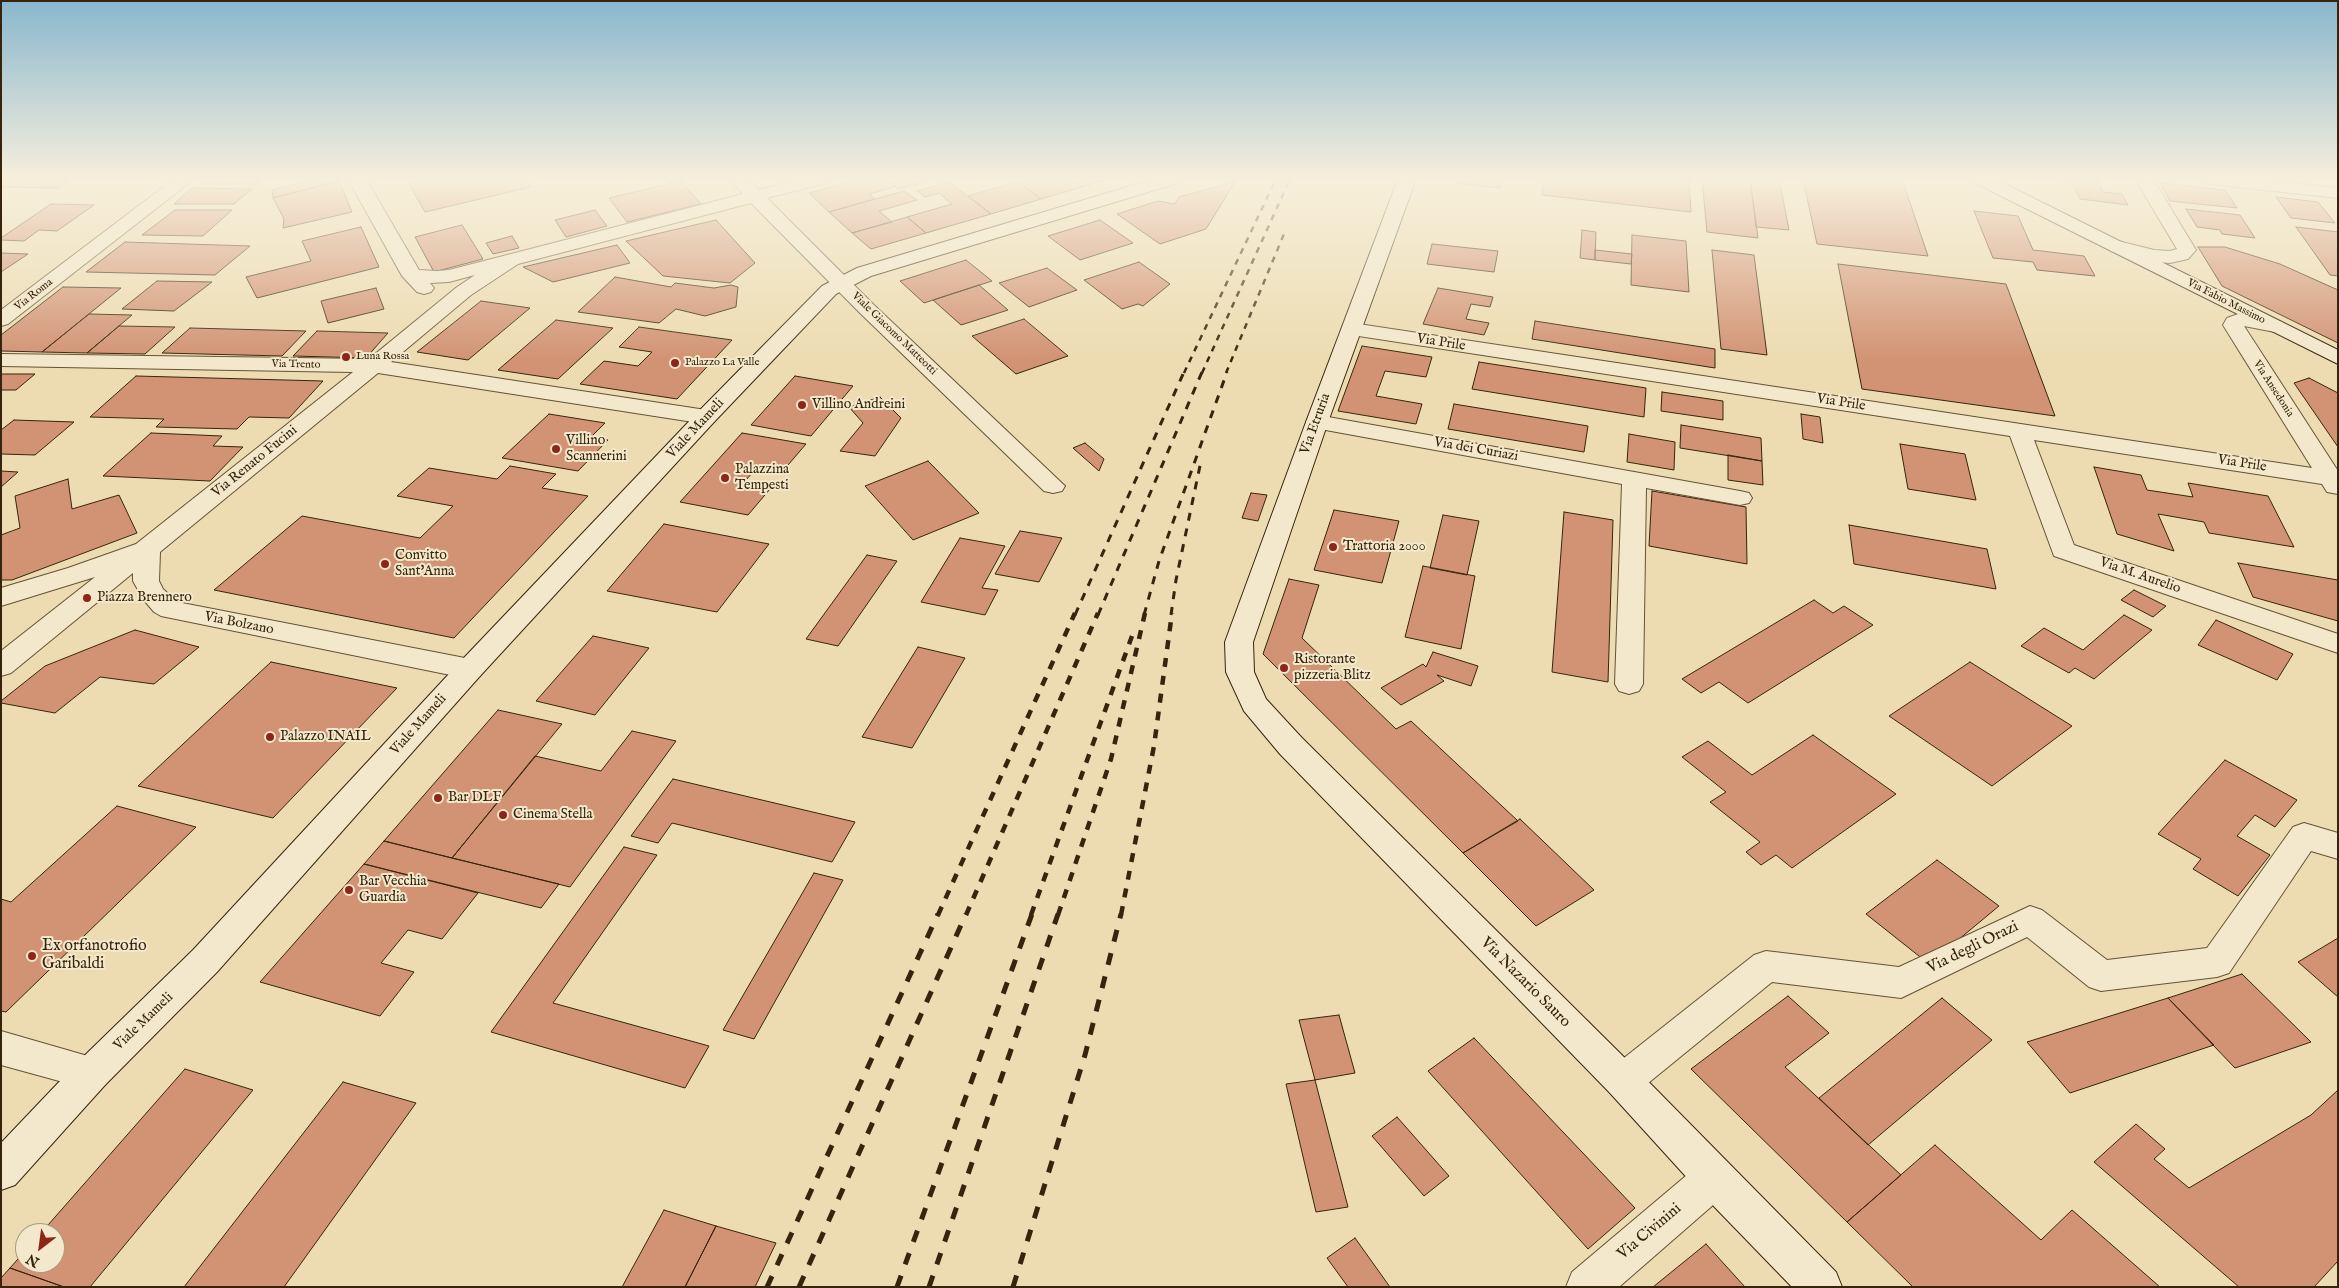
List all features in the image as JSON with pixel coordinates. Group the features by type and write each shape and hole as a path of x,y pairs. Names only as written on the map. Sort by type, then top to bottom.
{"street":[{"name":"Via Roma","path":"1,320 107,239"},
{"path":"391,239 412,276 426,290 431,299 433,309 428,321"},
{"name":"Via Renato Fucini","path":"412,276 449,276 591,239"},
{"name":"Viale Giacomo Matteotti","path":"798,239 866,310 1054,486"},
{"name":"Viale Mameli","path":"1,1171 92,1073 205,961 470,669 706,417 814,305 841,282 864,272 973,239"},
{"name":"Via Etruria","path":"1240,672 1239,642 1317,422 1385,239"},
{"name":"Via Fabio Massimo","path":"2102,239 2338,358"},
{"path":"2118,247 2162,256 2182,255 2187,250 2180,239"},
{"name":"Via Renato Fucini","path":"1,666 481,278 511,260"},
{"name":"Via Ansedonia","path":"2275,326 2246,320 2238,320 2233,325 2334,484"},
{"name":"Via Prile","path":"1352,329 2018,430 2334,484"},
{"name":"Via Trento","path":"1,360 374,366 706,417"},
{"name":"Via dei Curiazi","path":"1317,422 1740,498"},
{"name":"Via M. Aurelio","path":"2018,430 2064,550 2338,644"},
{"path":"1629,684 1634,478"},
{"path":"1,597 77,574 147,549"},
{"name":"Via Bolzano","path":"147,549 146,581 152,593 163,606 170,610 470,669"},
{"name":"Via Nazario Sauro","path":"1240,672 1254,704 1291,746 1623,1081 1714,1178 1821,1287"},
{"name":"Via degli Orazi","path":"1623,1081 1766,966 1901,983 2030,920 2101,976 2217,962 2304,836 2338,846"},
{"path":"1,1048 92,1073"},
{"name":"Via Civinini","path":"1587,1287 1714,1178"}],"building":[{"path":"1,239 27,239 24,241"},
{"path":"310,239 366,239 379,267 257,298 246,277 311,261 302,241"},
{"path":"416,239 471,239 483,259 434,272"},
{"path":"500,239 514,239 519,248 493,254 486,243"},
{"path":"634,239 733,239 755,263 730,283 663,276 626,241"},
{"path":"859,239 905,239 871,249"},
{"path":"1052,239 1127,239 1133,243 1080,260"},
{"path":"1153,239 1175,239 1160,244"},
{"path":"1581,239 1596,239 1595,260 1580,258"},
{"path":"1632,239 1686,241 1689,292 1631,285"},
{"path":"1816,239 1922,239 1928,256 1817,244"},
{"path":"1985,239 2028,239 2033,250 2084,256 2095,276 2037,270 2033,262 1993,258"},
{"path":"2305,239 2338,239 2338,276 2330,275"},
{"path":"125,242 250,246 215,275 86,272"},
{"path":"1432,244 1498,251 1494,272 1427,264"},
{"path":"617,245 630,263 553,282 523,267"},
{"path":"2198,247 2225,247 2280,264 2338,290 2338,343 2222,286"},
{"path":"1595,250 1632,254 1631,264 1595,260"},
{"path":"1712,250 1754,255 1767,355 1721,349"},
{"path":"1,253 28,254 1,272"},
{"path":"966,260 992,281 924,303 900,281"},
{"path":"1139,262 1170,284 1143,306 1138,304 1122,309 1084,280"},
{"path":"1838,264 2006,284 2055,416 1862,389"},
{"path":"1047,268 1077,290 1029,307 999,283"},
{"path":"615,277 671,287 675,283 714,288 731,285 738,287 736,307 705,316 676,309 659,323 578,312"},
{"path":"157,281 212,282 174,311 122,309"},
{"path":"979,285 1008,310 961,325 933,300"},
{"path":"63,287 121,288 42,352 1,351 1,335"},
{"path":"376,288 384,309 328,323 321,301"},
{"path":"1438,288 1493,297 1490,307 1471,304 1466,319 1489,323 1484,335 1423,324"},
{"path":"481,301 530,308 468,360 417,352"},
{"path":"89,314 132,315 87,353 42,352"},
{"path":"1024,319 1068,356 1016,374 972,336"},
{"path":"556,320 613,328 558,379 498,370"},
{"path":"1535,321 1715,349 1715,368 1532,339"},
{"path":"119,326 175,327 145,354 87,353"},
{"name":"Palazzo La Valle","path":"639,327 732,340 677,399 580,384 604,361 638,366 652,352 619,347"},
{"path":"190,328 306,331 282,356 162,353"},
{"path":"317,331 388,333 366,358 293,356"},
{"path":"1362,346 1432,357 1426,377 1385,371 1376,396 1422,404 1416,424 1338,411"},
{"path":"1479,362 1646,388 1644,417 1472,389"},
{"path":"1,374 35,374 16,390 1,390"},
{"path":"136,376 323,381 289,418 249,417 237,429 156,427 164,419 90,417"},
{"name":"Villino Andreini","path":"795,376 853,386 811,436 751,425"},
{"path":"2309,378 2338,393 2338,447 2294,383"},
{"path":"1662,392 1723,401 1723,420 1661,411"},
{"path":"880,397 901,418 875,456 840,451 863,423 849,407"},
{"path":"1454,404 1588,426 1584,452 1448,429"},
{"name":"Villino Scannerini","path":"549,414 605,423 591,437 608,440 578,471 502,458"},
{"path":"1801,414 1820,417 1823,443 1803,439"},
{"path":"14,420 74,422 35,455 1,454 1,430"},
{"path":"1681,425 1761,438 1762,461 1680,448"},
{"path":"151,433 222,436 213,446 243,447 210,481 103,476"},
{"name":"Palazzina Tempesti","path":"742,433 806,444 782,472 757,468 743,483 770,489 748,515 680,502"},
{"path":"1629,434 1675,442 1674,470 1627,462"},
{"path":"1085,443 1104,459 1099,471 1073,448"},
{"path":"1900,444 1965,454 1976,500 1908,489"},
{"path":"1728,455 1762,461 1763,485 1728,480"},
{"path":"928,461 979,513 913,540 865,486"},
{"name":"Convitto Sant'Anna","path":"510,466 556,474 542,488 588,496 454,638 214,590 302,516 420,538 453,506 397,496 429,468 497,479"},
{"path":"2094,467 2141,475 2147,490 2193,497 2188,483 2268,496 2294,547 2209,533 2204,522 2158,514 2174,551 2117,534"},
{"path":"1,471 18,472 1,487"},
{"path":"68,479 72,509 119,495 137,533 12,580 1,580 1,535 20,528 15,496"},
{"path":"1652,491 1746,507 1747,564 1649,546"},
{"path":"1251,493 1267,495 1258,521 1242,518"},
{"path":"1334,510 1399,521 1382,583 1314,570"},
{"path":"1564,512 1613,520 1608,682 1552,672"},
{"path":"1443,515 1479,521 1467,575 1430,568"},
{"path":"664,524 769,544 717,612 607,591"},
{"path":"1849,525 1987,549 1996,589 1854,564"},
{"path":"1020,531 1062,538 1039,582 995,574"},
{"path":"960,538 1005,546 982,588 998,590 985,615 921,602"},
{"path":"867,555 897,561 838,646 806,639"},
{"path":"2238,563 2338,580 2338,621 2253,597"},
{"path":"1423,566 1475,576 1461,649 1405,637"},
{"path":"1289,579 1319,585 1302,638 1396,729 1411,721 1518,821 1463,853 1263,654"},
{"path":"2134,590 2166,606 2153,617 2121,600"},
{"path":"1814,600 1833,613 1844,606 1873,625 1748,703 1719,682 1701,693 1682,679"},
{"path":"2124,615 2152,630 2094,679 2075,668 2069,673 2021,646 2044,628 2083,650"},
{"path":"2216,620 2293,654 2277,680 2198,645"},
{"path":"135,630 199,647 154,684 100,677 55,713 1,703 1,701 45,666"},
{"path":"593,636 649,648 595,715 536,701"},
{"path":"918,647 965,658 912,748 862,737"},
{"path":"1433,652 1478,666 1471,686 1437,675 1444,681 1401,705 1381,688 1423,664 1426,667"},
{"name":"Palazzo INAIL","path":"271,662 397,688 273,818 138,786"},
{"path":"1970,662 2072,726 1992,786 1889,716"},
{"path":"498,710 562,724 452,858 384,841"},
{"path":"632,731 676,741 570,887 452,858 535,756 601,771"},
{"path":"1813,735 1896,794 1792,868 1776,855 1761,865 1746,852 1760,842 1710,802 1726,792 1682,757 1708,741 1752,775"},
{"path":"2225,760 2297,800 2275,827 2255,815 2237,836 2270,855 2238,896 2193,869 2201,859 2158,834"},
{"path":"673,779 855,822 832,862 672,823 658,843 631,836"},
{"name":"Ex orfanotrofio Garibaldi","path":"117,806 196,827 6,1012 1,1011 1,899 11,902"},
{"path":"1520,819 1594,890 1536,926 1463,853"},
{"path":"384,841 559,884 541,908 364,864"},
{"path":"624,847 657,855 553,1003 709,1046 685,1088 491,1032"},
{"path":"1937,860 1999,906 1929,964 1866,914"},
{"path":"364,864 478,893 442,939 408,930 381,963 414,972 380,1016 260,982"},
{"path":"814,873 843,880 754,1039 723,1030"},
{"path":"2338,938 2338,997 2298,962"},
{"path":"2242,974 2311,1042 2235,1068 2168,998"},
{"path":"1788,996 1829,1033 1785,1067 1901,1175 1847,1222 1691,1069"},
{"path":"1942,998 1992,1040 1868,1145 1819,1098"},
{"path":"2168,998 2214,1045 2070,1093 2027,1042"},
{"path":"1339,1015 1355,1073 1315,1080 1299,1020"},
{"path":"1474,1038 1635,1208 1588,1249 1428,1071"},
{"path":"185,1069 253,1090 90,1287 64,1287 24,1273 65,1273 65,1223 50,1223"},
{"path":"1315,1080 1348,1207 1316,1212 1286,1084"},
{"path":"343,1082 416,1103 284,1287 184,1287"},
{"path":"2338,1090 2338,1261 2314,1287 2239,1287 2094,1162 2136,1124 2165,1149 2154,1159 2189,1188 2311,1115"},
{"path":"1397,1117 1449,1176 1424,1196 1372,1136"},
{"path":"1935,1145 2041,1240 2072,1210 2160,1287 1913,1287 1847,1222"},
{"path":"664,1210 716,1226 685,1287 622,1287"},
{"path":"716,1226 776,1243 755,1287 685,1287"},
{"path":"1355,1238 1390,1287 1348,1287 1327,1258"},
{"path":"1706,1244 1745,1287 1653,1287"},
{"path":"15,1262 15,1270 10,1268"},
{"path":"10,1268 15,1270 15,1273 24,1273 64,1287 1,1287 1,1278"}],"railway":[{"path":"1184,373 1247,239"},
{"path":"1202,373 1263,239"},
{"path":"1226,373 1282,239"},
{"path":"1075,615 1184,372"},
{"path":"1098,615 1202,372"},
{"path":"1144,615 1159,561 1227,372"},
{"path":"1171,615 1176,580 1201,461"},
{"path":"938,915 1075,613"},
{"path":"966,915 1098,613"},
{"path":"1058,915 1111,759 1145,613"},
{"path":"1121,915 1154,746 1172,613"},
{"path":"1031,915 1132,636"},
{"path":"767,1287 938,914"},
{"path":"799,1287 966,914"},
{"path":"897,1287 1032,914"},
{"path":"929,1287 1058,914"},
{"path":"1013,1287 1085,1055 1121,914"}],"place":[{"name":"Luna Rossa","path":"346,357"},
{"name":"Palazzo La Valle","path":"675,363"},
{"name":"Villino Andreini","path":"802,405"},
{"name":"Villino Scannerini","path":"556,449"},
{"name":"Palazzina Tempesti","path":"725,478"},
{"name":"Trattoria 2000","path":"1333,547"},
{"name":"Convitto Sant'Anna","path":"385,564"},
{"name":"Piazza Brennero","path":"87,598"},
{"name":"Ristorante pizzeria Blitz","path":"1284,668"},
{"name":"Palazzo INAIL","path":"270,737"},
{"name":"Bar DLF","path":"438,798"},
{"name":"Cinema Stella","path":"503,815"},
{"name":"Bar Vecchia Guardia","path":"349,890"},
{"name":"Ex orfanotrofio Garibaldi","path":"32,956"}]}
